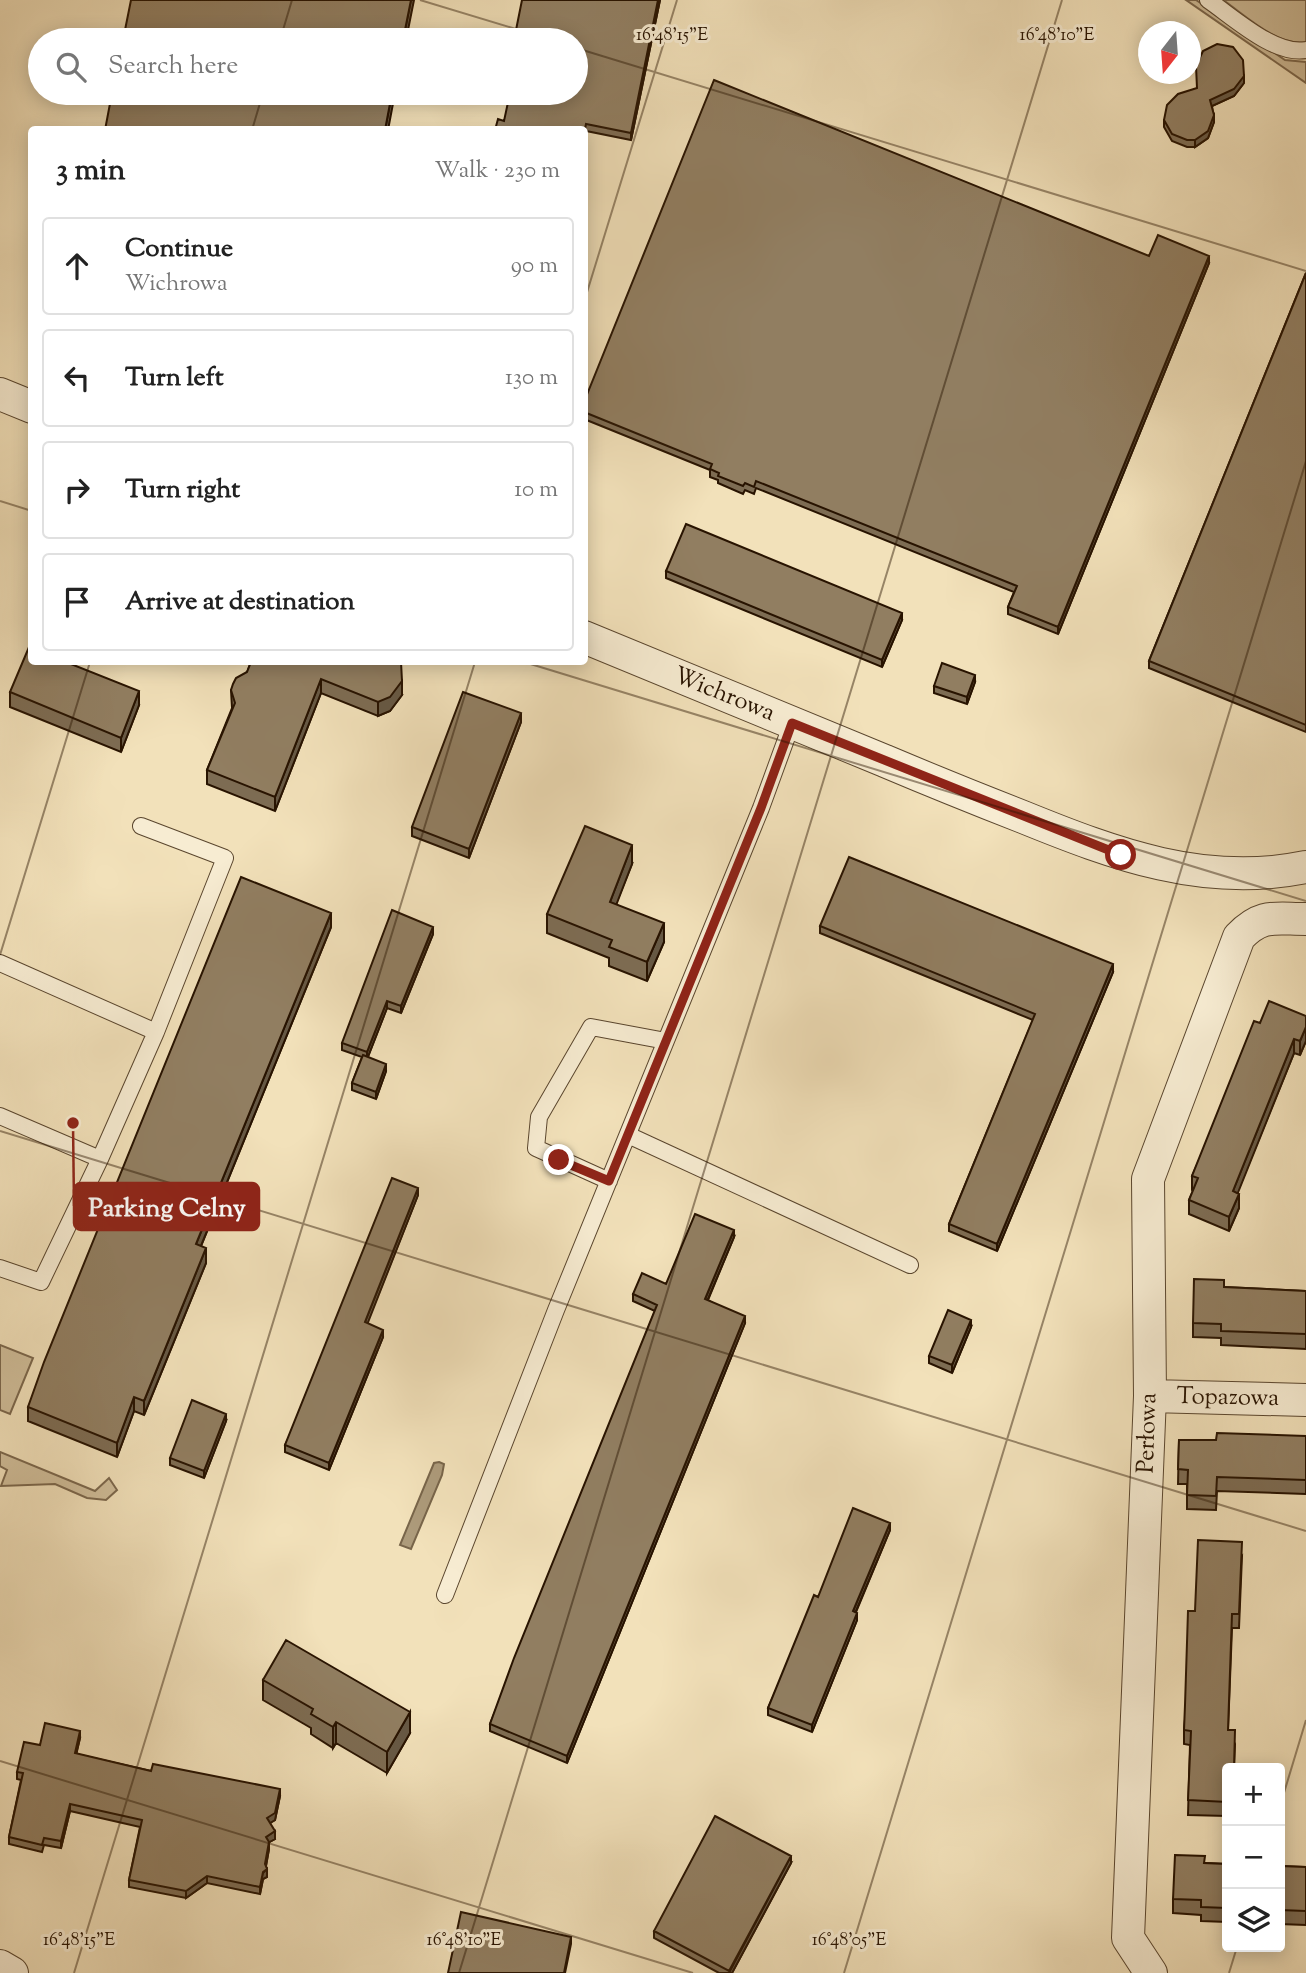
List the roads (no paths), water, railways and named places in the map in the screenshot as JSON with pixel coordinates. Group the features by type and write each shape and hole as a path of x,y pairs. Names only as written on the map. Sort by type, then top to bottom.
{"street":[{"path":"0,394 28,405"},
{"name":"Wichrowa","path":"588,639 1088,844 1139,860 1178,868 1237,873 1286,871 1306,867"},
{"name":"Perłowa","path":"1151,1973 1128,1938 1150,1396 1148,1179 1239,937 1251,924 1267,918 1306,919"},
{"name":"Topazowa","path":"1150,1396 1306,1400"},
{"path":"0,1966 12,1973"}],"lane":[{"path":"1208,0 1270,43 1295,52 1306,50"},
{"path":"445,1595 556,1310 756,820 792,723"},
{"path":"0,1268 41,1282 100,1159 156,1032 225,858 141,826"},
{"path":"0,963 156,1032"},
{"path":"609,1181 536,1148 539,1117 591,1027 666,1041"},
{"path":"0,1116 100,1159"},
{"path":"628,1135 910,1265"}],"place":[{"name":"Parking Celny","path":"73,1123"}]}
